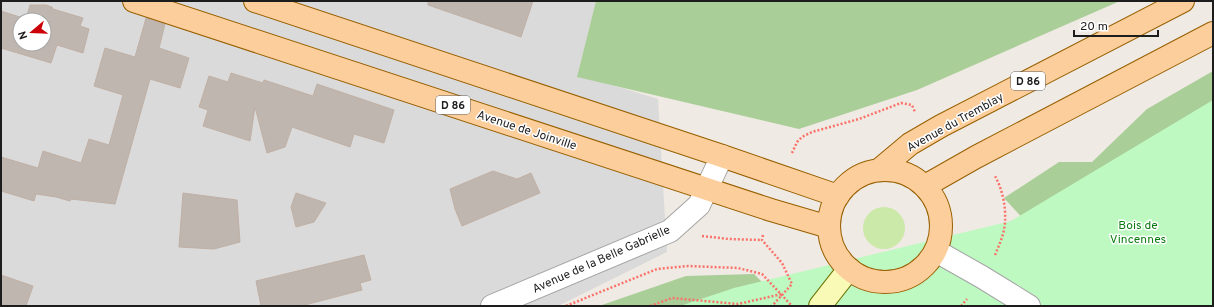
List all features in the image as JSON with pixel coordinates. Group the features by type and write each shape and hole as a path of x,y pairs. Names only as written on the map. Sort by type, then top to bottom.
{"main road":[{"name":"Avenue de Joinville","path":"134,1 771,210 829,227"},
{"path":"255,1 838,196"},
{"name":"Avenue du Tremblay","path":"879,170 910,144 941,126 1183,1"},
{"path":"925,186 976,157 1213,33"},
{"path":"879,170 896,171 912,176 925,186 934,198 940,210 942,224 936,251 926,265 913,276 897,281 880,282 864,278 849,269 838,257 832,243 829,227 831,211 838,196 849,183 863,174 879,170"},
{"path":"820,306 849,269"}],"street":[{"name":"Avenue de la Belle Gabrielle","path":"492,306 670,231 682,222 699,204 722,156"},
{"path":"936,251 1029,306"}],"path":[{"path":"797,142 802,137 812,132 859,119 901,103 912,105"},
{"path":"993,172 999,182 1004,200 1005,218 1003,234 995,255"},
{"path":"762,240 765,230"},
{"path":"699,236 762,240 782,263 792,284 772,306"},
{"path":"566,306 657,269 688,266 738,268 762,274 792,306"},
{"path":"650,306 672,298 738,304 782,294"},
{"path":"961,306 968,297"}],"shaded area":[{"path":"1,1 610,1 586,77 658,99 667,252 558,306 1,306"}],"green space":[{"path":"596,1 1120,1 917,90 799,129 577,77"},
{"path":"1213,71 1213,127 1039,236 1004,198 1059,162 1092,162 1147,109"},
{"name":"Bois de Vincennes","path":"1213,100 1213,306 680,306 734,288 1011,221"},
{"path":"880,207 888,207 896,210 902,216 905,228 902,240 896,246 888,249 880,249 872,246 866,240 863,232 863,224 866,216 872,210"},
{"path":"754,274 780,300 776,306 599,306 686,276"}],"building":[{"path":"428,1 533,1 521,37 428,5"},
{"path":"30,5 46,5 52,7 53,9 83,18 80,26 89,29 83,53 57,45 51,63 14,52 52,52 52,12 28,12"},
{"path":"1,11 12,15 12,51 1,48"},
{"path":"146,18 165,24 159,48 189,58 180,88 150,79 115,204 71,199 70,201 36,194 34,201 1,191 1,157 38,168 43,151 81,163 89,139 109,145 123,95 94,86 105,48 135,57"},
{"path":"231,73 263,83 264,80 313,96 317,84 394,110 384,143 354,134 350,147 292,127 285,147 267,153 255,107 250,141 203,126 208,110 199,107 209,76 228,82"},
{"path":"493,171 517,179 531,173 540,193 462,226 455,209 450,189"},
{"path":"183,193 237,200 240,242 214,249 179,247"},
{"path":"296,193 326,203 314,222 296,227 291,207"},
{"path":"364,255 371,280 360,283 362,290 301,306 261,306 256,281"},
{"path":"1,275 33,286 26,306 1,306"}]}
